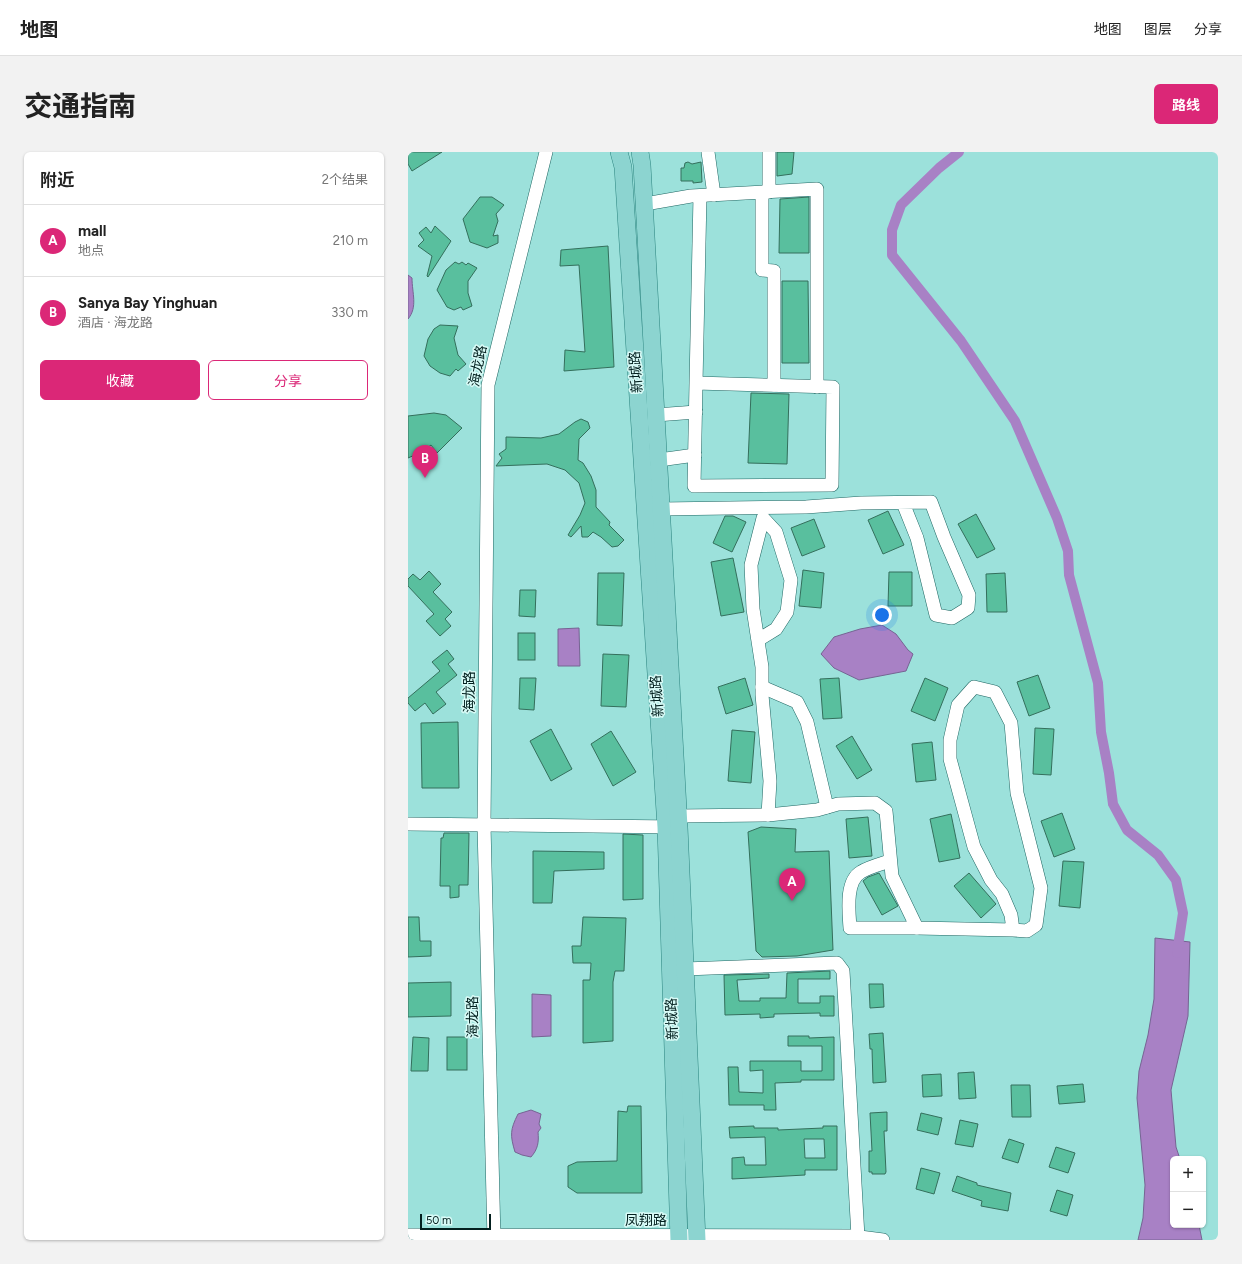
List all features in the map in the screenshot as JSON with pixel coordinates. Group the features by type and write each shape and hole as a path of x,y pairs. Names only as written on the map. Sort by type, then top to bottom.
{"main road":[{"name":"新城路","path":"619,152 623,167 685,969 696,1238"},
{"name":"新城路","path":"640,152 645,204 659,460 674,824 679,1238"}],"street":[{"name":"海龙路","path":"494,1238 484,825 488,386 546,152"},
{"path":"708,152 714,195"},
{"path":"769,152 762,270 774,271 774,385"},
{"path":"645,204 700,196 816,189 817,386"},
{"path":"696,383 833,387 832,485 694,486 696,412 696,383 700,196"},
{"path":"656,415 696,412"},
{"path":"659,460 695,455"},
{"path":"661,509 763,513 903,503 932,502 944,537 969,596 968,608 952,618 936,615 918,538 903,503"},
{"path":"763,513 751,565 753,609 762,668 762,687 770,781 768,815"},
{"path":"758,640 776,629 787,612 792,580 776,532 763,513"},
{"path":"762,687 797,702 807,722 827,807"},
{"path":"890,861 859,872 851,883 848,904 850,928 1027,931 1036,925 1041,888 1017,793 1011,723 995,692 974,687 958,704 950,740 950,760 974,847 991,880 1002,894 1011,915 1014,930"},
{"path":"408,824 674,824 817,810 838,804 875,804 886,811 892,876 918,928"},
{"path":"685,969 837,963 843,971 858,1237"},
{"name":"凤翔路","path":"408,1235 494,1238 696,1238 726,1235 858,1237 883,1240"}],"shaded area":[{"path":"408,275 412,278 414,305 408,319"},
{"path":"882,625 896,634 908,650 913,654 906,671 859,680 834,668 821,654 834,637 860,629"},
{"path":"579,628 580,666 558,666 558,629"},
{"path":"1155,938 1190,942 1188,1016 1171,1090 1176,1147 1179,1156 1170,1156 1170,1228 1200,1228 1202,1240 1138,1240 1143,1218 1145,1185 1137,1098 1139,1071 1148,1035 1154,999"},
{"path":"532,994 551,995 551,1036 532,1037"},
{"path":"531,1110 541,1114 539,1124 541,1128 538,1132 537,1148 531,1157 515,1152 512,1141 512,1133 513,1124 518,1114"}],"building":[{"path":"408,152 442,152 412,171 408,164"},
{"path":"777,152 794,152 792,174 777,176"},
{"path":"688,162 692,164 701,162 702,182 693,183 693,181 681,181 681,168 684,168 685,163"},
{"path":"480,197 492,197 504,205 496,214 498,221 493,236 498,235 498,243 487,248 470,242 463,219"},
{"path":"809,197 809,253 779,253 780,199"},
{"path":"435,226 451,241 428,277 432,256 418,246 424,240 419,233 426,227 431,233"},
{"path":"608,246 614,367 564,371 565,350 585,352 579,265 560,266 561,250"},
{"path":"455,262 459,264 462,262 466,265 468,263 477,268 468,281 468,293 472,306 463,310 461,307 454,310 447,307 437,290 446,270"},
{"path":"782,281 808,281 809,363 782,363"},
{"path":"440,325 458,326 454,338 458,355 466,364 458,371 456,369 450,376 440,373 430,366 424,356 428,339 434,329"},
{"path":"751,393 789,394 787,464 748,463"},
{"path":"434,413 446,415 462,428 437,453 431,445 422,452 408,458 408,416"},
{"path":"581,419 588,422 590,428 579,439 578,460 583,463 591,476 596,490 596,507 610,522 609,525 624,540 618,546 612,547 593,532 588,537 582,537 581,526 571,537 568,535 580,515 585,503 579,483 565,470 547,464 496,466 502,458 499,454 506,449 506,437 541,438 559,434"},
{"path":"888,511 904,545 883,554 868,520"},
{"path":"976,514 995,549 977,558 958,524"},
{"path":"725,516 733,516 746,522 732,552 713,543"},
{"path":"814,519 825,547 802,556 791,528"},
{"path":"733,558 744,612 721,616 711,562"},
{"path":"803,570 824,573 821,608 799,606"},
{"path":"429,571 441,584 433,592 452,612 445,619 451,626 440,636 426,621 434,614 408,586 408,579 413,574 420,580"},
{"path":"889,572 912,572 912,606 888,606"},
{"path":"598,573 624,573 622,626 597,625"},
{"path":"1005,573 1007,612 987,612 986,574"},
{"path":"520,590 536,590 535,617 519,616"},
{"path":"518,633 535,633 535,660 518,660"},
{"path":"447,650 454,659 448,664 457,675 436,692 446,704 433,714 425,703 415,711 408,703 408,698 440,671 432,662"},
{"path":"603,654 629,655 626,707 601,706"},
{"path":"1038,675 1050,708 1029,716 1017,682"},
{"path":"520,678 536,678 534,710 519,709"},
{"path":"745,678 753,705 726,714 718,687"},
{"path":"839,678 842,718 823,719 820,679"},
{"path":"925,678 948,688 935,721 911,711"},
{"path":"458,722 459,788 422,788 421,723"},
{"path":"1035,728 1054,729 1051,775 1033,774"},
{"path":"551,729 572,769 551,781 530,741"},
{"path":"732,730 755,732 751,783 728,781"},
{"path":"611,731 636,772 613,786 591,744"},
{"path":"852,736 872,770 857,779 836,746"},
{"path":"932,742 936,780 916,782 912,744"},
{"path":"1062,813 1075,849 1054,857 1041,821"},
{"path":"951,814 960,858 939,862 930,819"},
{"path":"868,817 872,856 849,858 846,819"},
{"path":"761,827 796,829 795,852 829,851 833,950 797,956 762,957 756,951 748,832"},
{"path":"444,833 469,833 468,885 459,885 459,897 450,898 450,886 440,886 441,838 443,838"},
{"path":"623,834 643,835 643,899 623,900"},
{"path":"533,851 604,852 604,869 554,871 552,903 533,903"},
{"path":"1063,861 1084,862 1080,908 1059,906"},
{"path":"879,873 898,906 882,915 863,881 868,877"},
{"path":"969,873 996,904 981,918 954,886"},
{"path":"408,917 419,917 420,941 431,941 431,956 408,957"},
{"path":"583,917 626,918 624,971 615,971 613,982 613,1041 583,1043 583,980 590,980 591,963 573,963 572,946 581,946"},
{"path":"830,971 830,979 798,979 798,1003 820,1003 820,996 834,996 834,1016 820,1016 820,1013 774,1014 774,1017 760,1018 760,1014 725,1015 724,975 769,974 769,978 737,980 739,1001 760,1001 760,998 786,998 787,973"},
{"path":"451,982 451,1016 408,1017 408,983"},
{"path":"869,984 883,984 884,1007 870,1008"},
{"path":"883,1033 886,1082 873,1083 872,1049 870,1049 869,1034"},
{"path":"788,1036 809,1036 809,1038 834,1037 834,1080 801,1080 801,1082 775,1083 776,1110 764,1110 764,1105 729,1105 728,1067 738,1067 739,1092 763,1093 763,1070 750,1071 750,1061 801,1061 801,1071 822,1071 822,1046 788,1046"},
{"path":"413,1037 429,1038 428,1071 411,1071"},
{"path":"447,1037 467,1037 467,1070 447,1070"},
{"path":"974,1072 976,1098 959,1099 958,1073"},
{"path":"941,1074 942,1096 923,1097 922,1075"},
{"path":"1083,1084 1085,1102 1059,1104 1057,1086"},
{"path":"1011,1085 1030,1085 1031,1117 1012,1117"},
{"path":"628,1106 641,1106 642,1193 577,1193 568,1187 568,1166 577,1162 617,1161 618,1111 627,1112"},
{"path":"887,1112 887,1131 884,1131 886,1172 885,1174 872,1174 872,1172 869,1172 869,1151 872,1151 870,1113"},
{"path":"921,1113 942,1118 938,1135 917,1130"},
{"path":"960,1120 978,1124 973,1147 955,1144"},
{"path":"754,1126 754,1128 778,1128 778,1130 837,1126 837,1170 805,1170 805,1175 732,1179 732,1158 744,1157 745,1165 766,1165 765,1137 730,1138 729,1127","holes":["804,1139 824,1139 825,1158 805,1158"]},
{"path":"1009,1139 1024,1144 1018,1163 1002,1158"},
{"path":"1056,1147 1075,1153 1068,1173 1049,1167"},
{"path":"921,1168 940,1173 934,1194 916,1189"},
{"path":"957,1176 977,1183 977,1185 1011,1193 1008,1211 981,1206 982,1201 952,1191"},
{"path":"1057,1190 1073,1195 1067,1216 1050,1211"}],"waterway":[{"path":"959,152 939,168 901,205 892,230 892,255 961,341 1015,421 1057,518 1068,551 1069,575 1098,683 1101,732 1113,804 1127,830 1158,855 1176,880 1183,913 1177,953"}],"place":[{"name":"Sanya Bay Yinghuan","path":"425,478"},
{"name":"mall","path":"792,901"}]}
